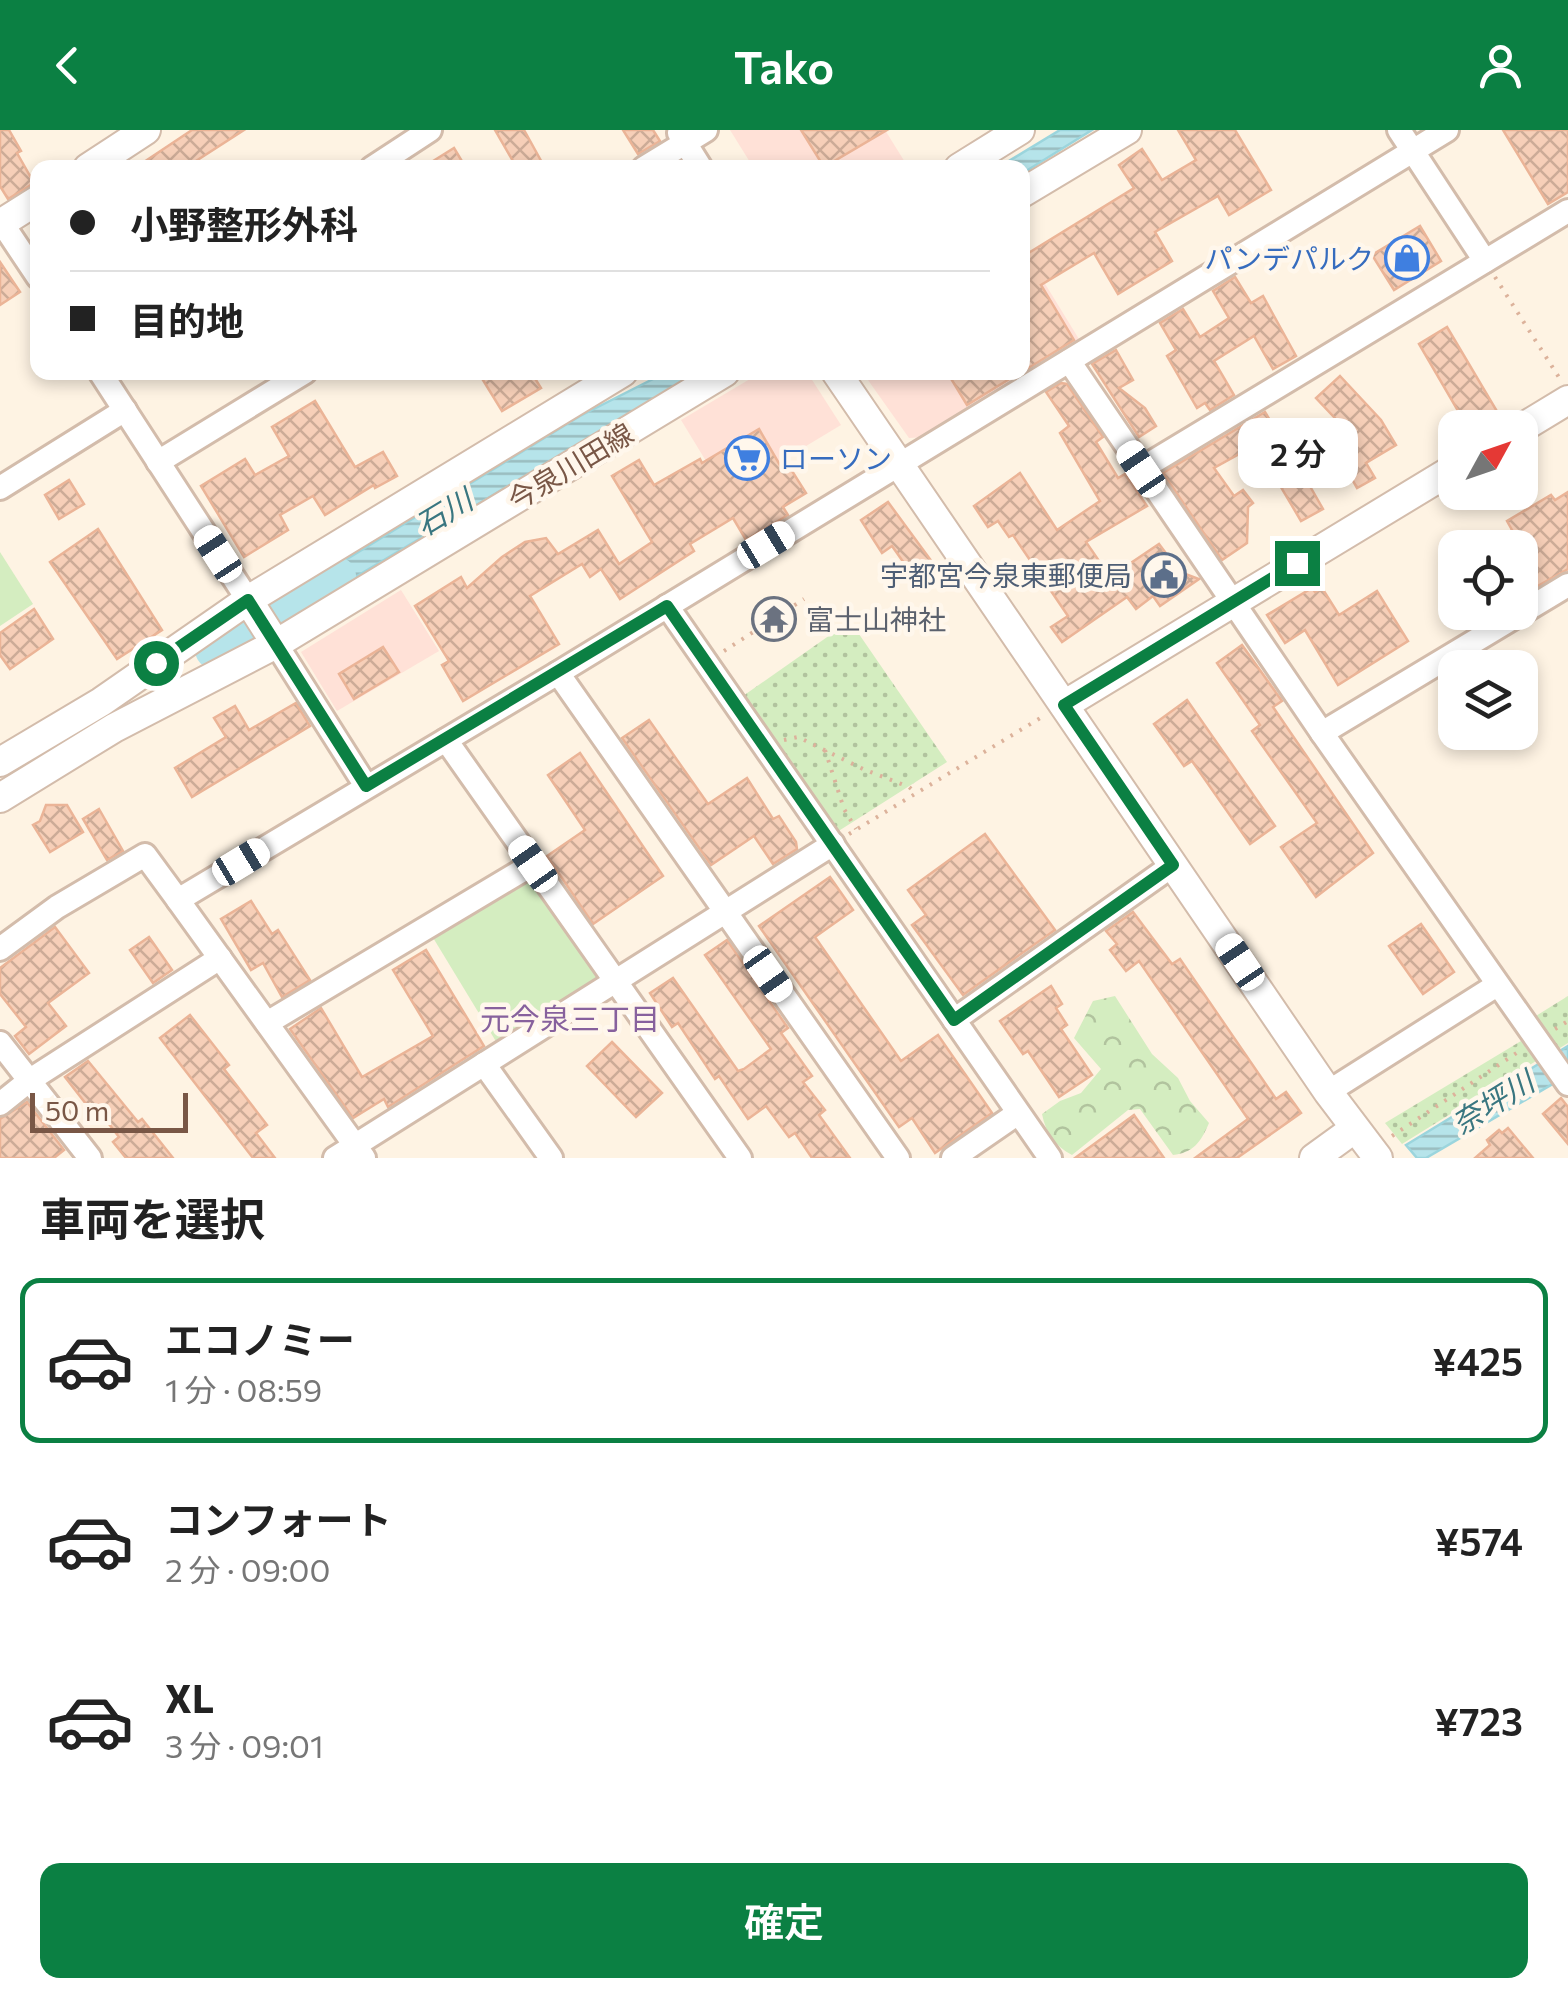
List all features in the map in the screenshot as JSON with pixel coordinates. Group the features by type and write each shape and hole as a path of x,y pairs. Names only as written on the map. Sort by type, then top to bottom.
{"street":[{"path":"100,160 146,130"},
{"path":"384,160 430,130"},
{"path":"653,160 681,136 706,130"},
{"path":"972,160 1020,130"},
{"path":"1030,188 1127,130"},
{"path":"1399,130 1484,261"},
{"path":"178,900 558,673 1447,130"},
{"path":"681,136 697,160"},
{"path":"30,205 1,222 30,265"},
{"path":"1141,469 1568,210"},
{"path":"1068,361 1557,1071"},
{"path":"105,380 366,786"},
{"path":"158,462 293,380"},
{"name":"今泉川田線","path":"0,762 101,702 248,600 611,380"},
{"name":"今泉川田線","path":"0,798 114,728 276,644 712,380"},
{"path":"841,380 1368,1146 1314,1158"},
{"path":"1538,414 1565,391"},
{"path":"0,488 125,410"},
{"path":"1064,705 1438,478"},
{"path":"1322,733 1568,585"},
{"path":"667,606 1050,1158"},
{"path":"558,673 898,1158"},
{"path":"446,740 740,1158"},
{"path":"0,949 56,907 145,855 267,1023 351,1154 484,1064 833,844"},
{"path":"267,1023 533,864"},
{"path":"954,1020 1173,865"},
{"path":"0,1104 30,1080 220,958"},
{"path":"1328,1092 1497,985"},
{"path":"0,1043 90,1158"},
{"path":"484,1064 551,1158"},
{"path":"952,1158 1018,1113"}],"path":[{"path":"1484,261 1565,391"},
{"path":"707,662 804,598"},
{"path":"833,844 1064,705"},
{"path":"768,750 775,743 798,737 908,786 916,794"},
{"path":"825,750 844,810 856,830"},
{"path":"1368,1146 1557,1071 1568,1022"}],"shaded area":[{"path":"730,130 885,130 904,160 749,160"},
{"path":"1036,269 1082,344 1030,375 1030,273"},
{"path":"748,380 812,380 841,425 726,494 681,420"},
{"path":"868,380 1022,380 927,437 909,438"},
{"path":"401,590 439,651 337,711 301,652"}],"green space":[{"path":"0,552 33,604 0,626"},
{"path":"850,621 947,762 837,832 743,696"},
{"path":"520,880 533,883 597,972 595,985 500,1048 432,936"},
{"path":"1115,996 1152,1054 1178,1078 1190,1101 1209,1123 1199,1141 1186,1152 1173,1155 1140,1109 1128,1110 1072,1155 1056,1143 1046,1128 1042,1114 1081,1093 1101,1069 1074,1038 1093,1001"},
{"path":"1568,996 1568,1043 1555,1051 1531,1019"},
{"path":"1521,1041 1536,1061 1402,1144 1385,1123"}],"water":[{"path":"1060,130 1092,130 1030,169 1030,160 1011,160"},
{"path":"651,380 686,380 300,610 290,594 580,416"},
{"name":"奈坪川","path":"1568,1046 1568,1075 1426,1158 1417,1158 1406,1145"}],"building":[{"path":"0,130 9,130 21,151 17,153 30,176 30,185 8,199 0,186"},
{"path":"192,130 244,130 197,160 147,160"},
{"path":"495,130 524,130 541,160 512,160"},
{"path":"623,130 653,130 660,141 638,154"},
{"path":"801,130 887,130 836,160 820,160"},
{"path":"1178,130 1235,130 1271,190 1229,215 1218,196 1155,232 1172,261 1118,294 1094,253 1041,285 1074,340 1030,367 1030,252 1134,188 1119,165 1142,149 1162,180 1196,160"},
{"path":"1503,130 1568,130 1568,192 1548,204"},
{"path":"454,148 461,160 435,160"},
{"name":"パンデパルク","path":"1420,226 1441,261 1394,290 1372,255"},
{"path":"0,262 20,292 0,305"},
{"path":"1235,277 1251,303 1263,296 1296,356 1273,369 1254,336 1214,361 1234,395 1210,410 1205,403 1197,408 1167,356 1176,350 1160,323 1183,309 1200,337 1229,318 1213,291"},
{"path":"1447,327 1496,410 1458,410 1419,344"},
{"path":"1116,350 1133,380 1119,388 1145,408 1156,426 1139,437 1092,364"},
{"path":"1340,376 1381,420 1396,445 1366,463 1375,478 1357,488 1346,468 1339,473 1335,466 1307,481 1323,509 1301,521 1259,450 1255,452 1252,447 1214,468 1234,496 1243,490 1253,503 1248,507 1247,543 1222,560 1163,473 1265,412 1295,462 1302,461 1349,433 1316,398"},
{"path":"483,380 536,380 541,388 502,411"},
{"path":"952,380 1008,380 967,405"},
{"path":"1061,383 1067,384 1103,437 1096,442 1118,478 1125,474 1147,506 1086,542 1110,577 1159,544 1180,572 1199,579 1160,606 1153,596 1136,609 1127,597 1062,642 1051,627 1068,616 1013,535 1009,537 998,521 988,527 974,506 1020,473 1057,530 1100,501 1060,433 1069,426 1046,392"},
{"path":"315,401 355,467 383,452 397,476 375,488 374,485 325,515 313,496 280,515 288,530 244,557 201,486 245,459 255,475 289,456 272,427"},
{"path":"759,429 781,467 787,463 806,493 783,507 788,515 746,540 733,518 690,544 694,551 620,599 601,569 590,577 582,564 530,596 559,644 463,701 442,665 449,661 415,606 461,577 467,588 525,542 546,538 558,554 598,530 619,564 652,542 612,476 639,460 654,485 700,459 702,463"},
{"path":"69,480 84,504 59,519 45,495"},
{"path":"1568,492 1568,569 1538,586 1538,530 1512,530 1507,521 1526,510 1538,510 1538,503 1551,495 1555,500"},
{"path":"888,502 935,566 916,580 892,546 882,553 861,520"},
{"path":"98,529 162,630 117,659 50,562"},
{"path":"1312,588 1315,592 1322,588 1339,615 1377,591 1408,641 1338,685 1305,630 1285,643 1267,615"},
{"path":"34,609 53,639 10,669 0,655 0,633"},
{"path":"1242,645 1282,701 1273,707 1373,853 1316,897 1281,847 1317,823 1252,731 1260,725 1217,663"},
{"path":"383,647 399,672 354,699 339,674"},
{"path":"1187,700 1275,826 1250,844 1192,761 1184,766 1154,724"},
{"path":"296,703 310,726 192,797 175,768 226,737 214,718 235,706 249,730"},
{"path":"649,720 708,804 747,778 773,819 779,816 797,849 773,864 754,836 711,865 622,738"},
{"path":"580,753 663,876 593,924 547,856 585,830 548,775"},
{"path":"46,805 67,805 83,832 50,852 33,825 40,821"},
{"path":"99,809 123,851 107,860 83,819"},
{"path":"985,834 1055,930 963,995 912,925 926,915 908,890"},
{"path":"830,877 853,910 815,937 901,1061 938,1035 992,1113 935,1153 912,1118 899,1127 759,926"},
{"path":"251,901 272,934 278,930 310,980 282,997 263,963 251,970 221,919"},
{"path":"1133,912 1172,964 1180,959 1276,1099 1286,1092 1301,1113 1237,1158 1195,1158 1248,1119 1139,961 1126,971 1110,950 1117,944 1106,931"},
{"path":"1421,924 1454,972 1423,994 1389,946"},
{"path":"55,927 89,973 48,1003 66,1026 29,1054 15,1036 26,1027 0,994 0,968"},
{"path":"149,937 172,970 153,983 130,950"},
{"path":"727,940 788,1028 781,1033 812,1076 803,1082 825,1110 819,1115 850,1158 812,1158 795,1133 789,1137 766,1106 748,1119 719,1076 715,1079 678,1023 672,1027 650,993 673,978 738,1071 744,1069 771,1049 705,955"},
{"path":"426,950 484,1046 388,1107 384,1099 353,1118 290,1029 321,1008 362,1077 433,1036 393,970"},
{"path":"1051,986 1062,1004 1056,1008 1067,1025 1061,1029 1092,1075 1059,1097 1028,1051 1023,1054 1000,1021"},
{"path":"190,1015 229,1065 224,1069 267,1125 256,1133 275,1158 253,1158 160,1038"},
{"path":"612,1042 662,1093 636,1117 587,1066"},
{"path":"88,1061 173,1158 126,1158 113,1142 119,1137 65,1077"},
{"path":"1561,1098 1568,1107 1568,1144 1543,1114"},
{"path":"27,1102 64,1150 54,1158 0,1158 0,1119"},
{"path":"1134,1115 1164,1158 1075,1158"},
{"path":"1508,1128 1533,1158 1475,1158 1490,1145 1487,1140"}],"waterway":[{"name":"石川","path":"214,650 337,576"}],"place":[{"name":"パンデパルク","path":"1407,258"},
{"name":"ローソン","path":"747,458"},
{"name":"宇都宮今泉東郵便局","path":"1164,575"},
{"name":"富士山神社","path":"774,619"}],"district":[{"name":"元今泉三丁目","path":"570,1017"}],"route":[{"path":"156,663 248,600 366,786 667,606 954,1020 1173,865 1064,705 1297,563"}]}
